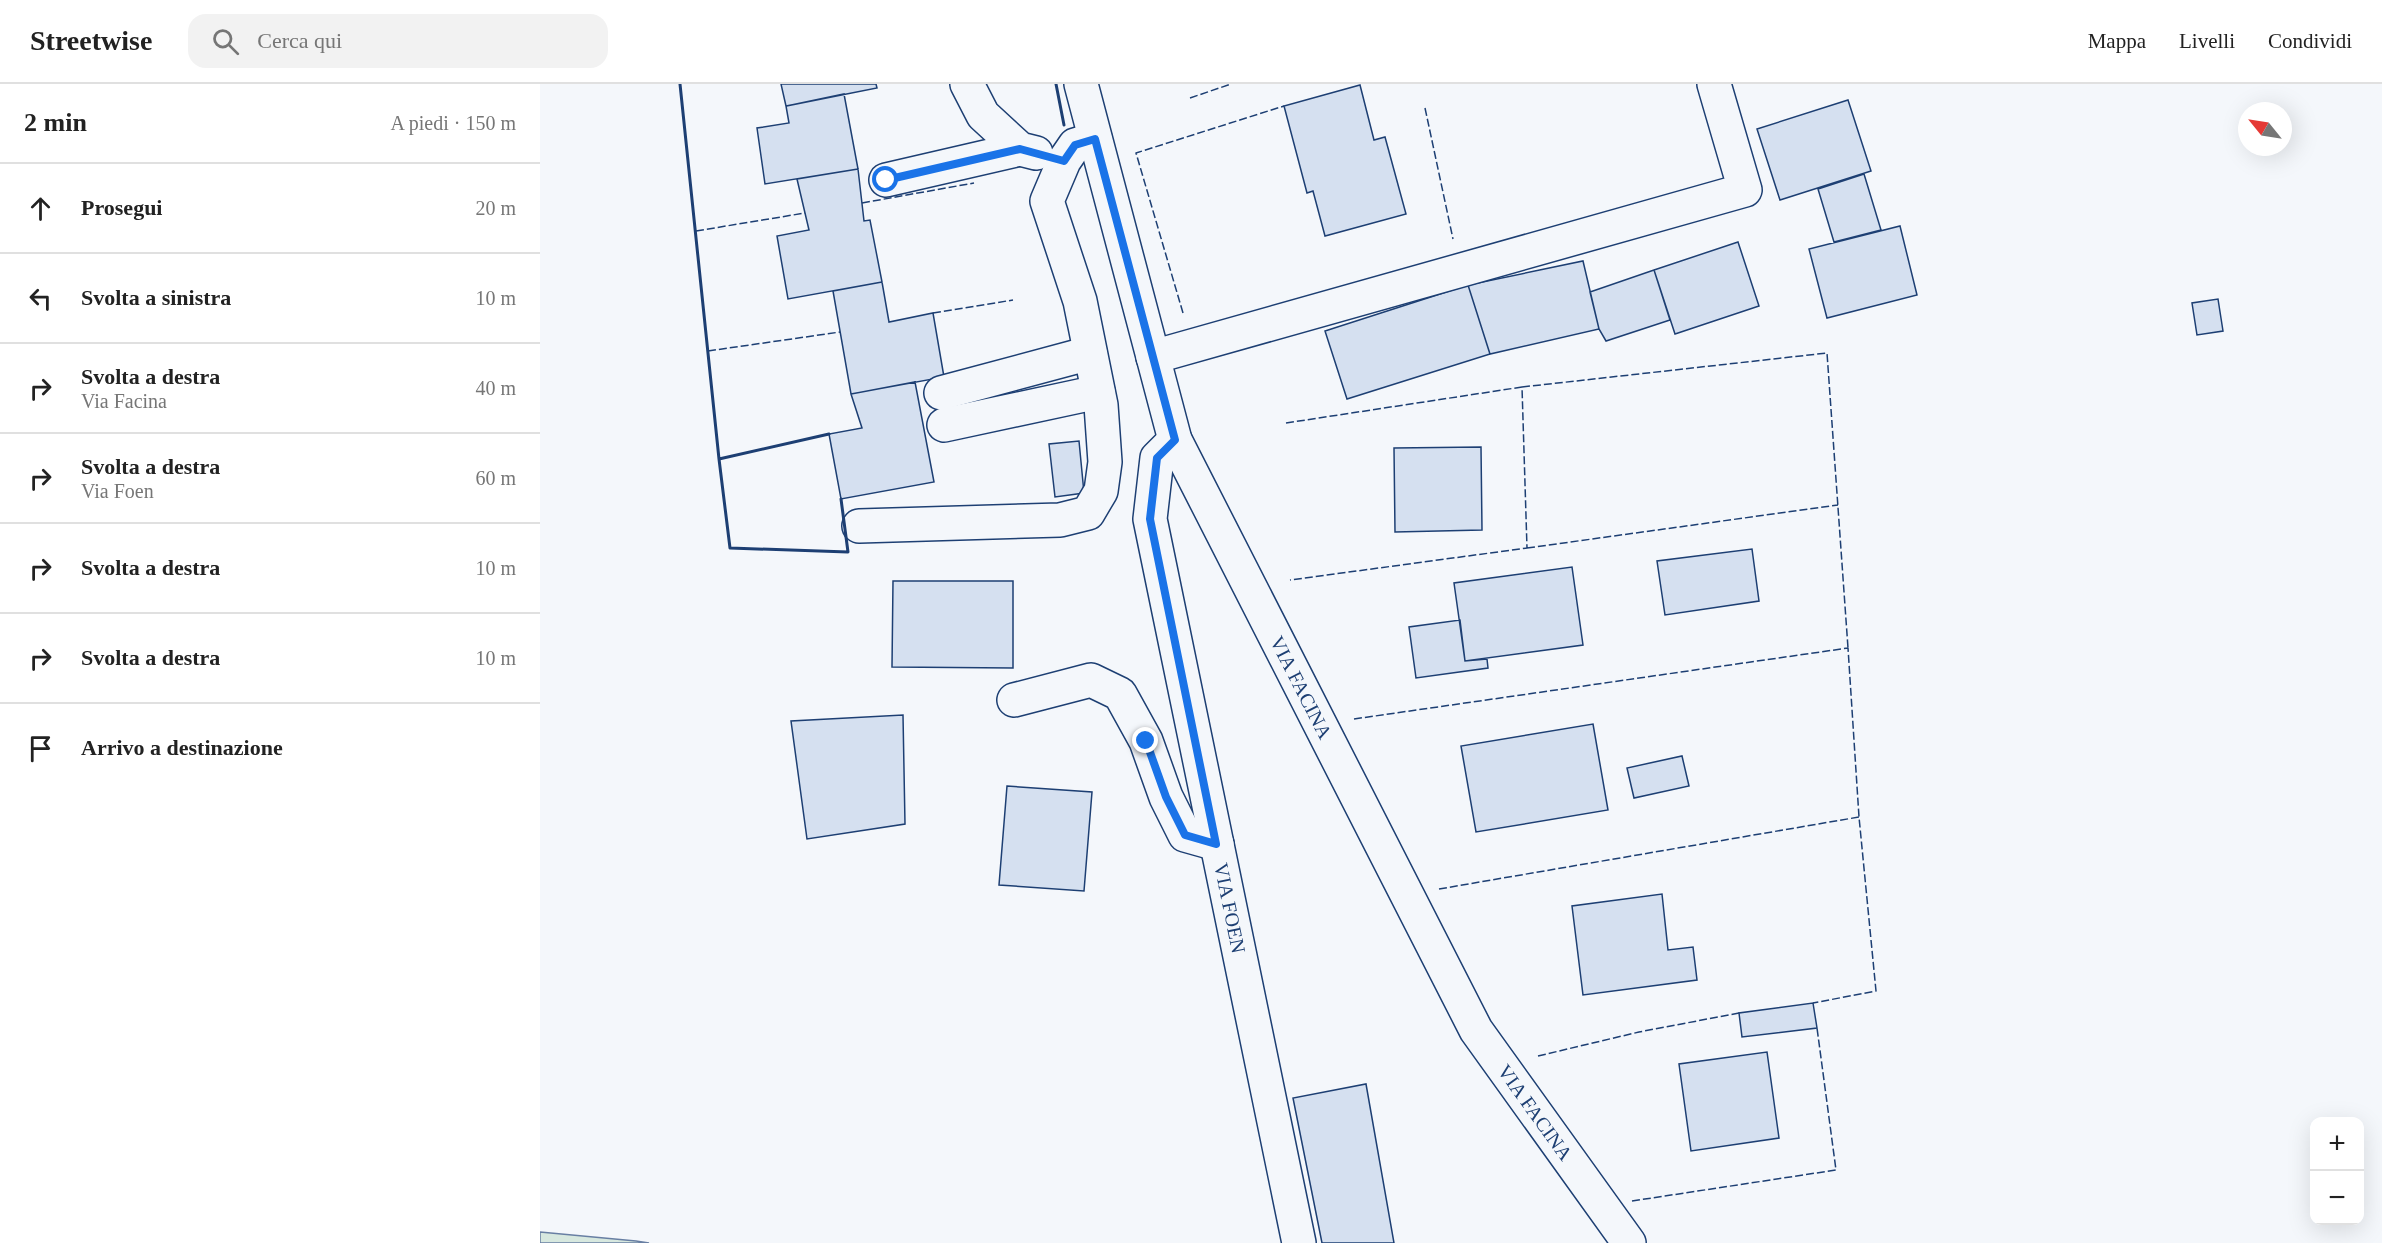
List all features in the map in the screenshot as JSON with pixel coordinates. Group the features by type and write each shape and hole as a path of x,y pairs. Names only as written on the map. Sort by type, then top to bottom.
{"main road":[{"path":"967,84 982,115 1020,149 1064,161"},
{"name":"VIA FACINA","path":"1081,84 1175,440 1476,1030 1629,1243"},
{"path":"1153,357 1745,190 1714,84"},
{"path":"859,526 1060,520 1088,513 1101,491 1105,462 1098,392 1080,301 1047,201 1064,161 1075,145 1095,139"},
{"path":"886,180 1020,149"},
{"path":"1090,353 942,409 1098,392"},
{"name":"VIA FOEN","path":"1175,440 1157,458 1150,519 1299,1243"},
{"path":"1014,700 1092,680 1120,694 1146,741 1166,797 1185,835 1216,844"}],"shaded area":[{"path":"540,1232 636,1241 649,1243 540,1243"}],"building":[{"path":"781,84 876,84 877,88 786,106"},
{"path":"1360,85 1374,140 1385,137 1406,214 1325,236 1313,191 1307,193 1284,106"},
{"path":"844,94 858,169 765,184 757,128 789,123 786,106"},
{"path":"1848,100 1871,171 1780,200 1757,129"},
{"path":"858,169 864,221 870,220 882,282 788,299 777,236 809,230 797,179"},
{"path":"1864,174 1881,230 1834,242 1818,189"},
{"path":"1900,226 1917,295 1827,318 1809,249"},
{"path":"1738,242 1759,306 1675,334 1654,270"},
{"path":"1583,261 1599,329 1490,354 1468,285"},
{"path":"1654,270 1670,320 1606,341 1599,329 1590,292"},
{"path":"882,282 889,322 933,313 944,377 851,394 833,291"},
{"path":"1468,285 1490,354 1347,399 1325,331"},
{"path":"2218,299 2223,331 2197,335 2192,303"},
{"path":"915,382 934,482 841,499 829,434 862,428 851,394"},
{"path":"1079,441 1084,493 1055,497 1049,444"},
{"path":"1481,447 1482,530 1395,532 1394,448"},
{"path":"1752,549 1759,601 1665,615 1657,561"},
{"path":"1572,567 1583,645 1465,661 1454,583"},
{"path":"893,581 1013,581 1013,668 892,667"},
{"path":"1460,620 1465,661 1487,659 1488,668 1416,678 1409,627"},
{"path":"903,715 905,824 807,839 791,721"},
{"path":"1593,724 1608,810 1476,832 1461,746"},
{"path":"1682,756 1689,786 1634,798 1627,768"},
{"path":"1007,786 1092,792 1084,891 999,885"},
{"path":"1662,894 1668,950 1693,947 1697,980 1583,995 1572,906"},
{"path":"1813,1003 1817,1028 1742,1037 1739,1013"},
{"path":"1767,1052 1779,1138 1691,1151 1679,1064"},
{"path":"1366,1084 1394,1243 1322,1243 1293,1098"}],"fence":[{"path":"1190,98 1231,84"},
{"path":"1183,313 1136,153 1284,106"},
{"path":"1425,108 1453,239"},
{"path":"862,203 974,183"},
{"path":"696,231 805,213"},
{"path":"933,313 1013,300"},
{"path":"708,351 840,332"},
{"path":"1522,387 1827,353 1848,648"},
{"path":"1286,423 1522,387 1527,548 1290,580"},
{"path":"1527,548 1838,505"},
{"path":"1354,719 1848,648 1859,817 1876,991 1813,1003"},
{"path":"1439,889 1859,817"},
{"path":"1538,1056 1639,1032 1739,1013"},
{"path":"1632,1201 1836,1170 1817,1028"}],"wall":[{"path":"680,84 719,459 829,434"},
{"path":"1056,84 1064,125"},
{"path":"719,459 730,548 848,552 841,499"}],"route":[{"path":"886,180 1020,149 1064,161 1075,145 1095,139 1175,440 1157,458 1150,519 1216,844 1185,835 1166,797 1146,741"}]}
